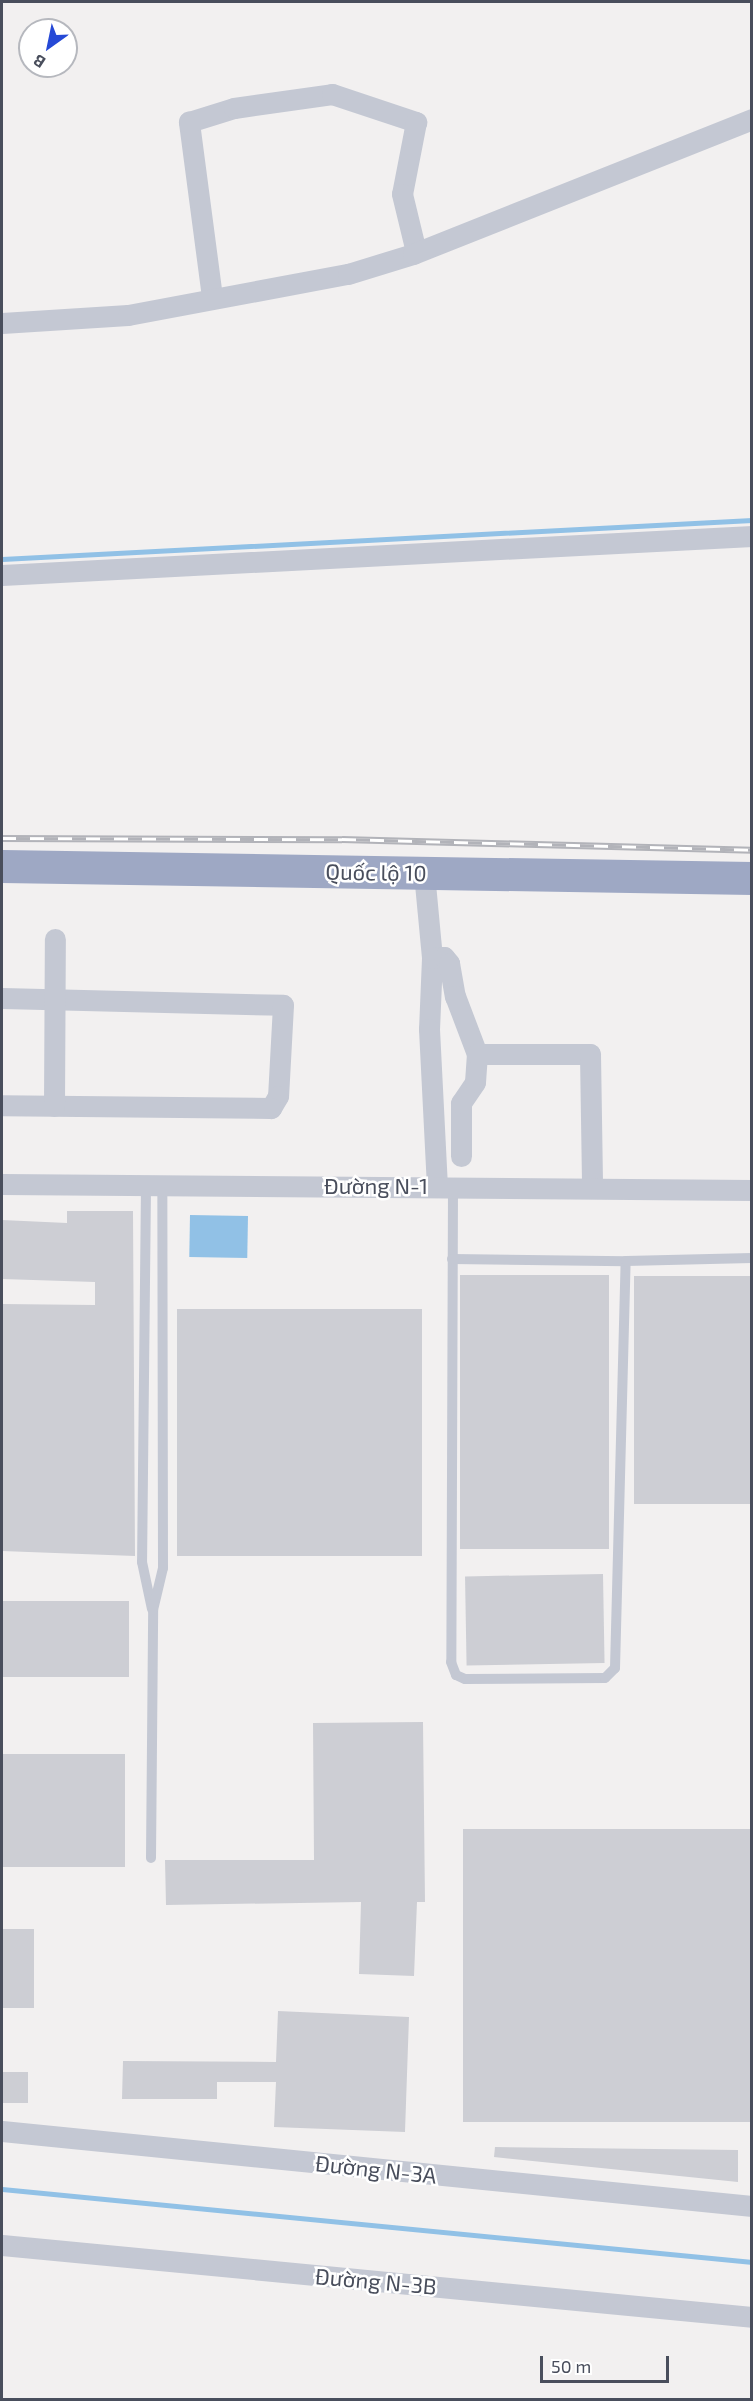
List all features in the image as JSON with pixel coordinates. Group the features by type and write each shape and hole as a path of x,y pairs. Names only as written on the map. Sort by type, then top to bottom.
{"highway":[{"name":"Quốc lộ 10","path":"2,867 752,878"}],"street":[{"path":"212,297 189,122 234,108 332,94 416,122 402,194 416,252"},
{"path":"2,323 129,315 212,297 348,274 416,252 752,119"},
{"path":"2,575 752,536"},
{"path":"424,873 432,958 429,1029 445,1186"},
{"path":"54,1106 55,939"},
{"path":"432,958 444,957 449,963 455,996 477,1054 475,1082 461,1103 461,1156"},
{"path":"2,998 283,1005 278,1096 271,1108 2,1105"},
{"path":"477,1054 590,1054 592,1188"},
{"name":"Đường N-1","path":"2,1184 752,1190"},
{"name":"Đường N-3A","path":"2,2131 752,2206"},
{"name":"Đường N-3B","path":"2,2245 752,2317"}],"lane":[{"path":"153,1610 142,1562 154,1186"},
{"path":"151,1858 153,1610 163,1568 154,1186"},
{"path":"445,1186 452,1259 451,1662 456,1675 465,1679 605,1678 615,1668 626,1262"},
{"path":"452,1259 626,1262 752,1258"}],"water":[{"path":"190,1215 248,1216 247,1258 189,1257"}],"building":[{"path":"67,1211 133,1211 135,1556 2,1551 2,1304 95,1305 95,1282 2,1279 2,1220 67,1223"},
{"path":"460,1275 609,1275 609,1549 460,1549"},
{"path":"634,1276 752,1276 752,1504 634,1504"},
{"path":"177,1309 422,1309 422,1556 177,1556"},
{"path":"603,1574 605,1663 467,1665 465,1576"},
{"path":"2,1601 129,1601 129,1677 2,1677"},
{"path":"423,1722 425,1902 417,1902 414,1976 359,1974 361,1902 166,1905 165,1860 314,1860 313,1723"},
{"path":"2,1754 125,1754 125,1867 2,1867"},
{"path":"463,1829 752,1829 752,2122 463,2122"},
{"path":"2,1929 34,1929 34,2008 2,2008"},
{"path":"278,2011 409,2017 405,2132 274,2127 276,2082 217,2082 217,2099 122,2099 123,2061 276,2062"},
{"path":"2,2072 28,2072 28,2103 2,2103"},
{"path":"495,2147 738,2150 738,2182 494,2157"}],"waterway":[{"path":"2,559 752,520"},
{"path":"2,2189 752,2262"}],"railway":[{"path":"2,838 342,839 752,850"}]}
